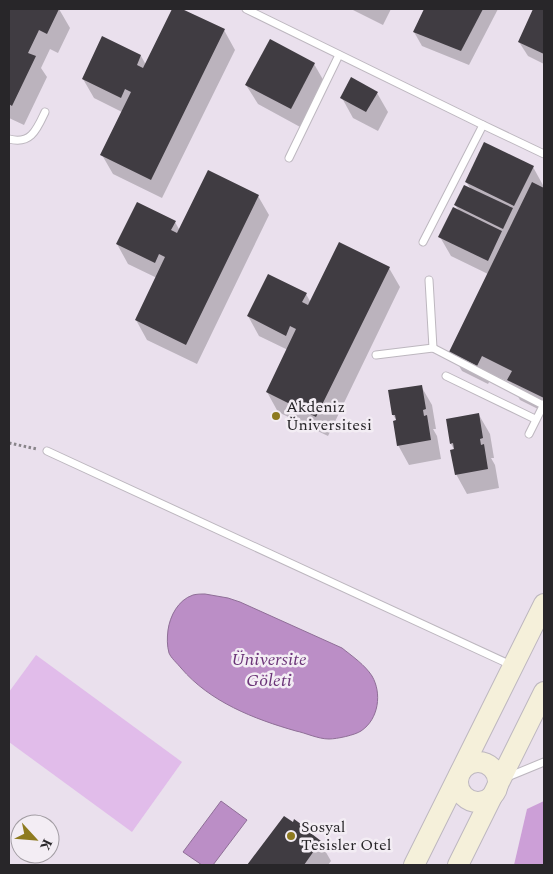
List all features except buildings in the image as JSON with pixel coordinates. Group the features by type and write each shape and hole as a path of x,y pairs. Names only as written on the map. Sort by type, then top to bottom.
{"street":[{"path":"414,865 544,604"},
{"path":"458,865 498,785 496,775 486,764 471,763 460,774 459,789 461,794 469,800 474,802 484,801 493,795 498,785 544,692"}],"lane":[{"path":"246,9 544,154"},
{"path":"289,158 339,54"},
{"path":"9,139 23,140 30,137 35,132 46,112"},
{"path":"424,242 483,125"},
{"path":"429,280 433,348"},
{"path":"376,355 433,348 544,404 529,434"},
{"path":"446,376 536,419"},
{"path":"47,451 513,666"},
{"path":"498,785 544,762"}],"path":[{"path":"9,443 47,451"}],"shaded area":[{"name":"Akdeniz Üniversitesi","path":"9,9 544,9 544,865 9,865"},
{"path":"36,655 182,762 132,832 9,742 9,692"},
{"path":"544,801 544,865 514,865 527,809"}],"water":[{"name":"Üniversite Göleti","path":"205,594 240,602 342,648 354,657 372,676 377,690 377,705 372,720 361,731 346,736 325,739 249,715 205,691 171,657 167,639 171,619 179,605 188,597"},
{"path":"221,801 247,820 213,865 202,865 183,852"}],"place":[{"name":"Akdeniz Üniversitesi","path":"276,416"},
{"name":"Sosyal Tesisler Otel","path":"291,836"}]}
